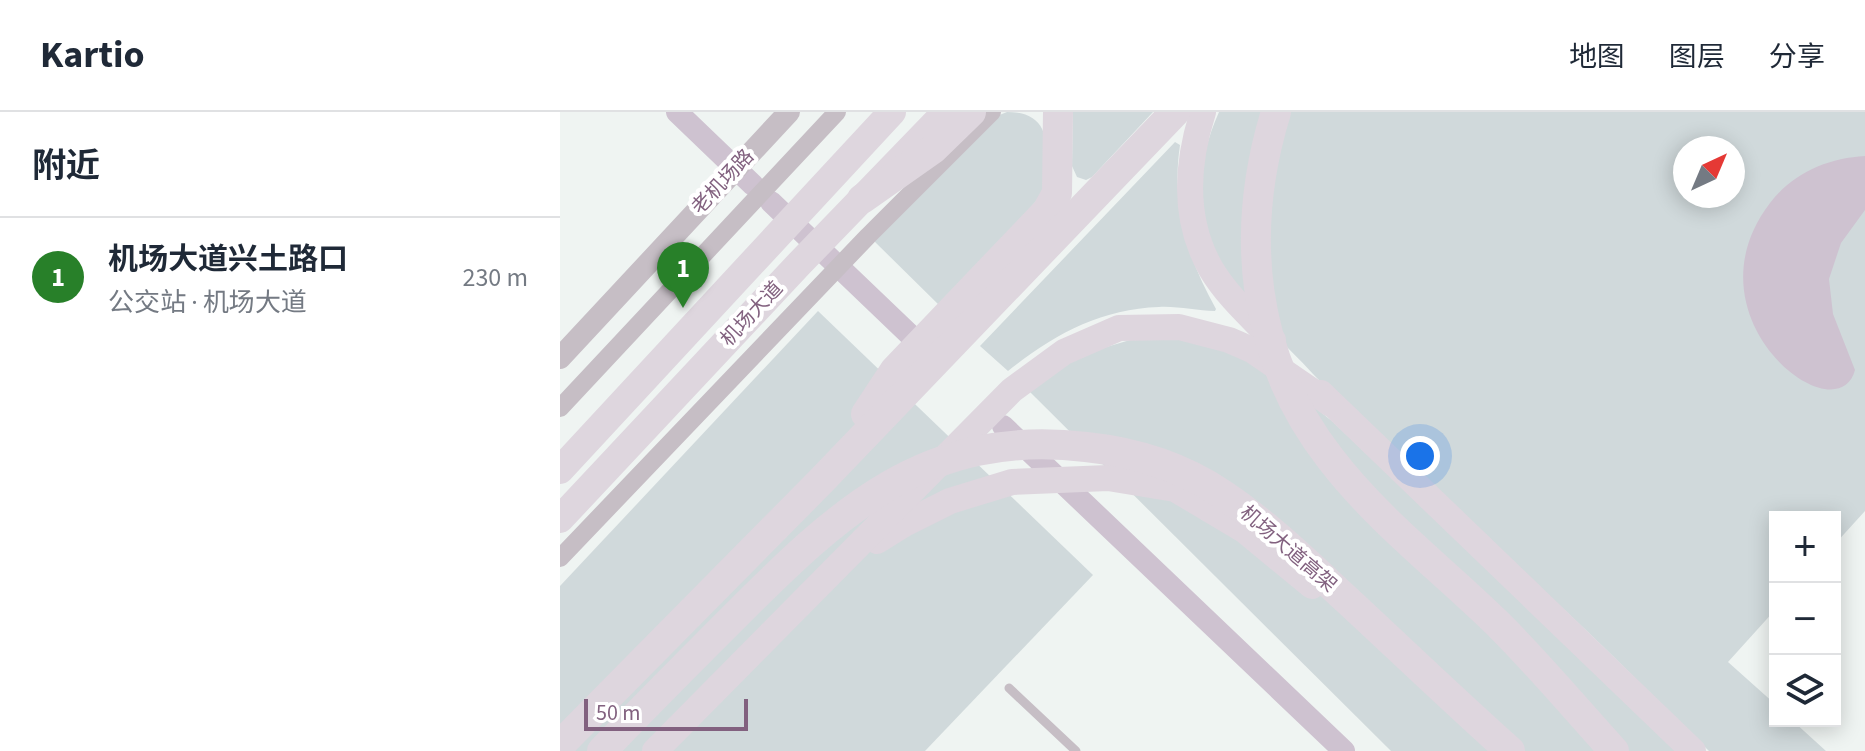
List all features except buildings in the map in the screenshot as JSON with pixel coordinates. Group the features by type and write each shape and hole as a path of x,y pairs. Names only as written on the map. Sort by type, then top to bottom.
{"highway":[{"path":"854,208 933,149 971,112"},
{"path":"1040,112 1056,140 1059,163"},
{"path":"822,480 895,370 1047,211 1057,193 1058,112"},
{"path":"560,745 822,480 1175,112"},
{"path":"1276,112 1258,187 1259,299 1283,380 1301,416 1330,458 1365,498 1501,627 1614,751"},
{"name":"机场大道高架","path":"602,751 788,563 862,501 906,475 951,458 996,447 1050,442 1117,450 1170,466 1220,492 1273,530 1510,751"}],"main road":[{"name":"机场大道","path":"560,470 892,112"},
{"name":"机场大道","path":"560,519 946,112"},
{"path":"1203,112 1191,155 1189,206 1198,241 1212,271 1331,404 1693,751"},
{"path":"655,751 1012,390 1064,352 1119,328 1179,327 1229,340 1252,350 1331,404"},
{"path":"841,563 906,523 950,501 1012,482 1108,478 1175,489 1244,530 1303,578 1491,751"}],"street":[{"name":"老机场路","path":"560,358 789,112"},
{"path":"560,408 837,112"},
{"path":"560,558 868,236 992,112"}],"lane":[{"path":"1009,688 1076,751"}],"shaded area":[{"path":"1007,112 1023,114 1041,127 1047,149 1047,189 941,307 874,241 992,118"},
{"path":"1073,112 1153,112 1086,180 1077,177 1072,166"},
{"path":"1219,112 1865,112 1865,511 1841,537 1841,511 1769,511 1769,617 1728,662 1769,699 1769,727 1800,727 1826,751 1709,751 1585,630 1341,402 1249,308 1227,279 1205,225 1201,188 1206,150"},
{"path":"1175,142 1180,145 1178,189 1184,230 1189,250 1215,311 1159,307 1117,313 1060,335 1008,371 980,346"},
{"path":"1865,156 1865,210 1841,243 1829,279 1833,314 1855,370 1843,387 1822,388 1797,377 1773,355 1753,324 1744,287 1748,246 1770,203 1789,183 1825,164"},
{"path":"818,311 1093,575 925,751 560,751 560,586"},
{"path":"1175,336 1251,357 1332,421 1680,751 1391,751 1030,392 1053,370 1103,348 1130,340"}],"waterway":[{"path":"677,112 753,185"},
{"path":"771,202 910,335"},
{"path":"1003,426 1344,751"}],"place":[{"name":"机场大道兴土路口","path":"683,308"}]}
